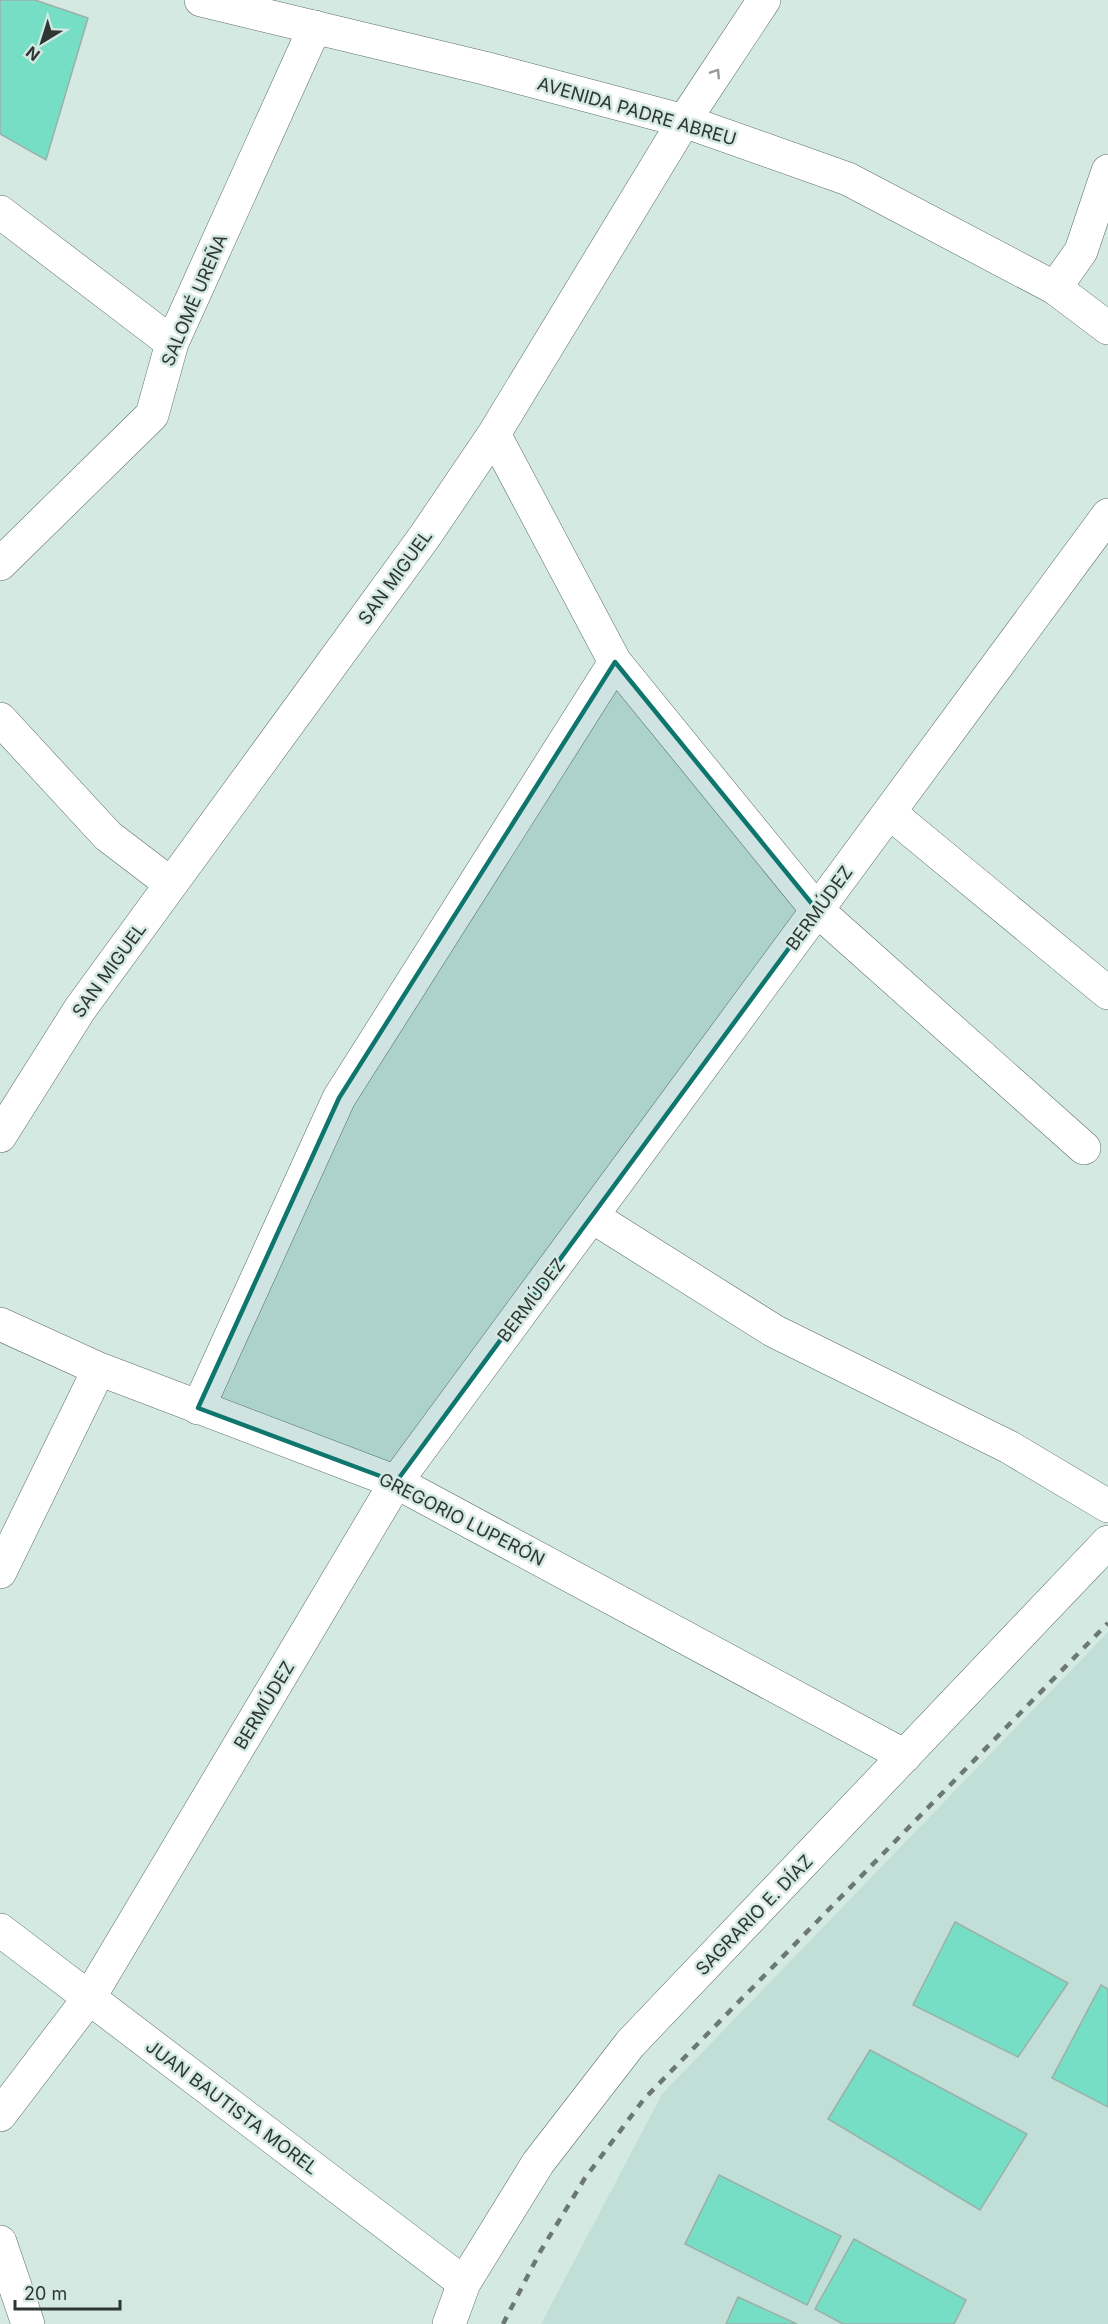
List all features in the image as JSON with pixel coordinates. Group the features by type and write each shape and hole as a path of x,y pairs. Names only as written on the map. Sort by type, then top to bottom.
{"street":[{"name":"AVENIDA PADRE ABREU","path":"201,0 484,68 684,122 848,179 1055,288 1108,328"},
{"name":"SAN MIGUEL","path":"0,1136 80,1009 425,536 494,434 684,122 764,0"},
{"name":"SALOMÉ UREÑA","path":"0,564 152,415 172,343 315,27"},
{"path":"1055,288 1081,251 1108,171"},
{"path":"0,212 172,343"},
{"path":"494,434 615,662 818,910 1084,1148"},
{"name":"BERMÚDEZ","path":"0,2115 89,1998 396,1482 1108,515"},
{"path":"198,1408 339,1098 615,662"},
{"path":"0,719 108,836 171,884"},
{"path":"890,813 1108,993"},
{"path":"592,1217 774,1331 1009,1447 1108,1506"},
{"name":"GREGORIO LUPERÓN","path":"0,1323 99,1369 396,1482 905,1756"},
{"path":"0,1572 99,1369"},
{"name":"SAGRARIO E. DÍAZ","path":"449,2324 464,2283 538,2163 630,2044 1108,1542"},
{"name":"JUAN BAUTISTA MOREL","path":"0,1930 464,2283"},
{"path":"0,2242 28,2324"}],"highlighted area":[{"path":"615,662 817,910 396,1482 198,1408 339,1098"}],"shaded area":[{"path":"1108,1632 1108,2324 541,2324 662,2094"}],"building":[{"path":"0,0 35,0 88,18 46,160 0,134"},
{"path":"955,1922 1068,1983 1018,2057 913,2005"},
{"path":"1101,1985 1108,1989 1108,2107 1052,2078"},
{"path":"870,2050 1027,2134 980,2210 828,2119"},
{"path":"719,2175 841,2236 807,2305 685,2244"},
{"path":"854,2239 966,2300 954,2324 843,2324 815,2309"},
{"path":"738,2297 797,2324 726,2324"}],"railway":[{"path":"503,2324 540,2252 585,2178 644,2099 1108,1623"}]}
